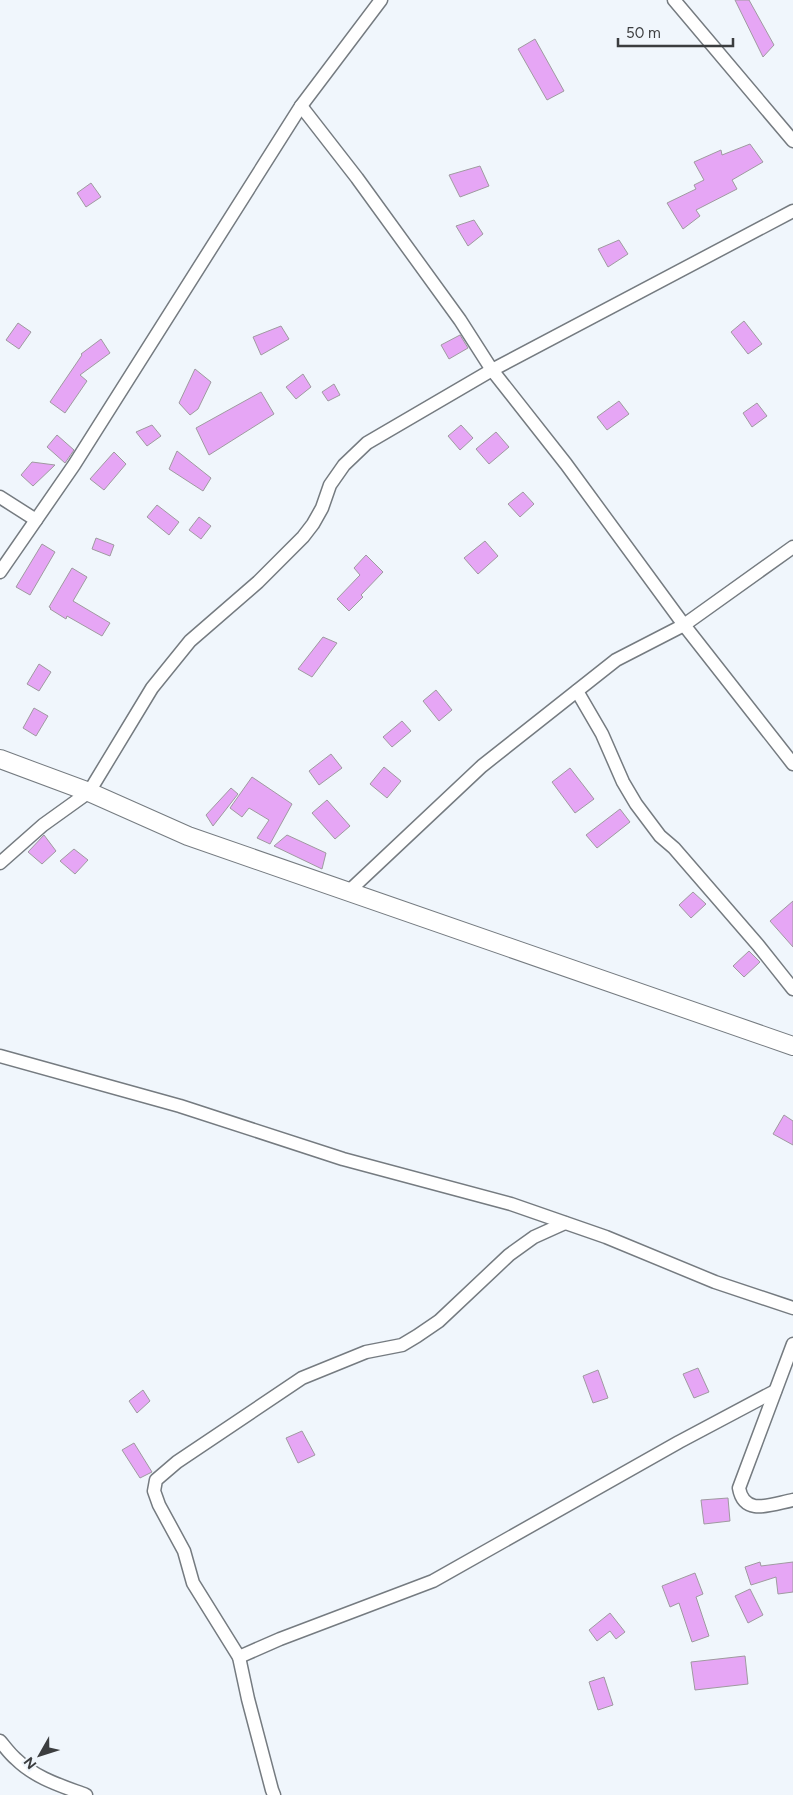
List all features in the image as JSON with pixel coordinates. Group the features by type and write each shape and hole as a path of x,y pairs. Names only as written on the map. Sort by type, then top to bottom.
{"street":[{"path":"0,572 74,465 301,106 381,0"},
{"path":"674,0 793,141"},
{"path":"301,106 357,178 454,312 492,370 566,464 684,625 793,764"},
{"path":"0,863 43,825 89,792 152,688 190,641 258,582 303,537 322,508 330,485 344,465 367,443 492,370 793,210"},
{"path":"0,497 36,520"},
{"path":"348,892 482,766 616,660 684,625 793,547"},
{"path":"577,691 602,734 623,782 636,804 660,836 674,848 758,944 793,989"},
{"path":"0,759 89,792 188,836 793,1046"},
{"path":"0,1056 180,1106 343,1159 511,1204 606,1237 715,1282 793,1308"},
{"path":"274,1795 248,1699 239,1657 192,1583 184,1551 159,1505 154,1491 156,1480 177,1462 302,1378 366,1352 402,1345 417,1336 439,1320 509,1255 534,1237 565,1223"},
{"path":"793,1344 740,1488 741,1498 746,1503 756,1507 793,1500"},
{"path":"239,1657 280,1638 433,1581 679,1442 775,1391"},
{"path":"0,1741 16,1759 33,1772 86,1795"}],"building":[{"path":"735,0 749,0 774,45 763,57"},
{"path":"535,39 564,91 547,100 518,49"},
{"path":"750,144 763,162 732,180 737,189 696,210 700,216 683,229 667,203 696,189 694,185 704,180 694,162 721,150 722,155"},
{"path":"480,166 489,186 460,197 449,175"},
{"path":"91,183 101,197 86,207 77,193"},
{"path":"474,220 483,234 468,246 456,226"},
{"path":"619,240 628,254 608,267 598,249"},
{"path":"744,321 762,344 748,354 731,332"},
{"path":"18,323 31,332 19,349 6,340"},
{"path":"281,326 289,339 261,355 253,337"},
{"path":"460,335 468,348 449,359 441,345"},
{"path":"101,339 110,353 80,375 87,381 65,413 50,402 81,354"},
{"path":"195,369 211,382 198,409 190,415 179,403"},
{"path":"303,374 311,387 296,399 286,387"},
{"path":"334,384 340,395 328,401 322,392"},
{"path":"261,392 274,414 209,455 196,428"},
{"path":"619,401 629,414 607,430 597,417"},
{"path":"757,403 767,416 752,427 743,413"},
{"path":"152,425 161,436 147,446 136,432"},
{"path":"461,425 473,438 460,450 448,436"},
{"path":"496,432 509,447 489,464 476,449"},
{"path":"57,435 74,450 65,463 47,447"},
{"path":"177,451 211,478 203,491 169,469"},
{"path":"114,452 126,464 104,490 90,479"},
{"path":"32,462 55,465 33,486 21,475"},
{"path":"523,492 534,504 520,517 508,504"},
{"path":"157,505 179,522 169,535 147,517"},
{"path":"199,517 211,526 201,539 189,530"},
{"path":"96,538 114,545 110,556 92,549"},
{"path":"485,541 498,556 478,574 464,558"},
{"path":"42,544 55,552 30,595 16,587"},
{"path":"366,555 383,572 349,611 337,599 360,575 354,568"},
{"path":"72,568 87,577 73,601 110,623 102,636 67,616 66,619 49,607"},
{"path":"323,637 337,643 312,677 298,669"},
{"path":"39,664 51,672 39,691 27,684"},
{"path":"436,690 452,710 439,721 423,701"},
{"path":"34,708 48,716 36,736 23,728"},
{"path":"402,721 411,731 392,747 383,737"},
{"path":"331,754 342,768 319,785 309,771"},
{"path":"384,767 401,781 387,798 370,784"},
{"path":"570,768 594,799 575,813 552,782"},
{"path":"252,777 292,804 270,844 257,838 269,820 249,808 242,817 230,808"},
{"path":"231,788 238,794 213,826 206,815"},
{"path":"327,800 350,826 335,839 312,813"},
{"path":"620,809 630,822 597,848 586,835"},
{"path":"44,835 56,851 42,864 28,852"},
{"path":"287,835 326,853 322,869 274,846"},
{"path":"74,849 88,860 75,874 60,861"},
{"path":"693,892 706,904 691,918 679,905"},
{"path":"793,901 793,947 770,921"},
{"path":"749,951 760,962 744,977 733,966"},
{"path":"784,1115 793,1121 793,1145 773,1134"},
{"path":"698,1368 709,1392 694,1398 683,1374"},
{"path":"598,1370 608,1398 593,1403 583,1376"},
{"path":"143,1390 150,1401 137,1413 129,1401"},
{"path":"302,1431 315,1455 298,1463 286,1438"},
{"path":"134,1443 152,1472 140,1478 122,1450"},
{"path":"728,1498 730,1521 704,1524 701,1500"},
{"path":"760,1562 761,1566 793,1562 793,1592 778,1594 776,1577 751,1585 745,1567"},
{"path":"695,1573 703,1594 696,1597 709,1636 692,1642 679,1603 670,1607 662,1586"},
{"path":"750,1589 763,1615 748,1623 735,1596"},
{"path":"610,1613 625,1632 616,1639 610,1631 597,1641 589,1630"},
{"path":"745,1656 748,1684 695,1690 691,1662"},
{"path":"604,1677 613,1705 598,1710 589,1682"}]}
